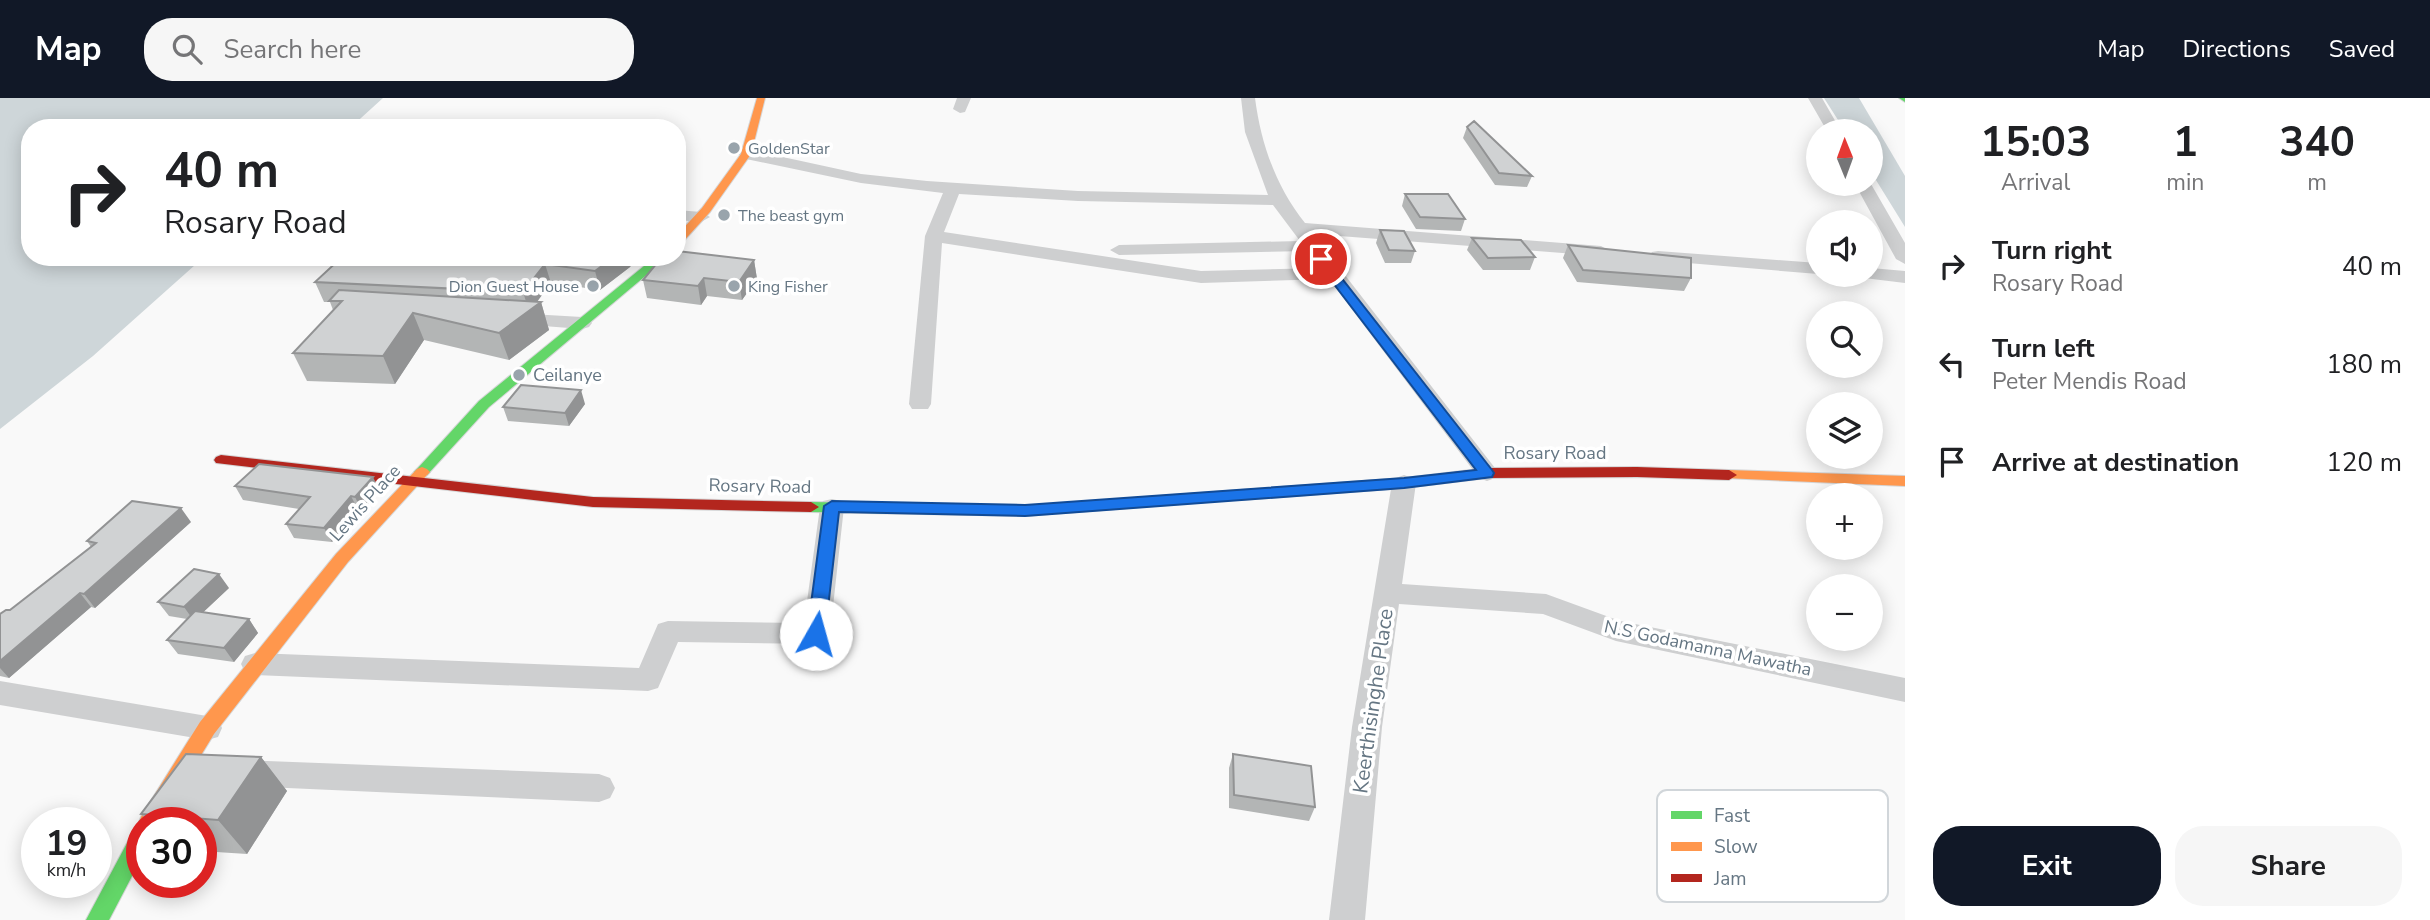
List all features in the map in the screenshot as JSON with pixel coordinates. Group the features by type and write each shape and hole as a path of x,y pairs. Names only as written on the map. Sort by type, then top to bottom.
{"street":[{"path":"686,232 746,154 761,98"},
{"path":"1248,98 1252,132 1278,200 1310,246 1486,473"},
{"path":"1815,98 1827,119"},
{"path":"746,154 875,180 953,188 1113,198 1278,200"},
{"path":"920,404 934,236 953,188"},
{"path":"1870,196 1905,259"},
{"path":"686,215 701,216"},
{"path":"1298,228 1615,253"},
{"path":"934,236 1201,277 1332,273"},
{"path":"1119,250 1310,246"},
{"path":"1642,255 1806,268"},
{"name":"Lewis Place","path":"158,807 207,728 341,558 484,404 651,266"},
{"path":"1883,275 1905,276"},
{"path":"487,318 582,323"},
{"name":"Rosary Road","path":"221,460 593,502 1025,510 1404,483 1486,473 1637,472 1905,481"},
{"name":"Keerthisinghe Place","path":"1347,920 1367,727 1404,483"},
{"path":"255,664 648,680 668,631 816,634 832,506"},
{"name":"N.S Godamanna Mawatha","path":"1387,593 1546,604 1616,631 1905,690"},
{"path":"0,693 207,728"},
{"path":"179,771 599,788"},
{"path":"97,920 126,865"}],"shaded area":[{"path":"0,98 383,98 360,119 21,119 21,266 194,266 93,356 0,429"},
{"path":"1824,98 1859,98 1871,119 1837,119"},
{"path":"1883,139 1905,176 1905,227 1883,191"}],"building":[{"path":"1474,121 1532,176 1499,173 1467,127"},
{"path":"1405,194 1448,194 1465,219 1420,217"},
{"path":"1380,230 1404,231 1415,251 1389,250"},
{"path":"1472,238 1521,240 1535,257 1488,258"},
{"path":"1568,245 1691,258 1691,278 1583,270"},
{"path":"686,252 754,260 739,282 704,278 698,286 643,280 654,266 686,266"},
{"path":"332,266 543,266 523,292 315,282"},
{"path":"559,266 602,266 595,271"},
{"path":"339,290 541,302 499,333 413,313 383,356 293,353 342,301 329,301"},
{"path":"521,385 581,390 565,413 503,407"},
{"path":"259,464 373,477 355,497 351,496 324,528 286,524 310,497 235,486"},
{"path":"132,501 181,508 84,594 80,593 0,661 0,614 10,610 96,543 87,541"},
{"path":"194,569 219,574 184,607 158,602"},
{"path":"195,611 249,619 224,648 167,640"},
{"path":"186,754 261,757 218,820 217,807 146,807"},
{"path":"1233,754 1311,766 1315,807 1234,795"}],"traffic: fast":[{"path":"422,472 484,404 651,266"},
{"path":"811,507 1025,511 1240,495"},
{"path":"97,920 126,865"}],"traffic: slow":[{"path":"686,232 706,210 746,154 761,98"},
{"path":"158,807 207,728 342,558 422,472"},
{"path":"1729,475 1905,481"}],"traffic: jam":[{"path":"221,460 593,502 811,507"},
{"path":"1240,495 1404,483 1487,473 1637,472 1729,475"}],"place":[{"name":"GoldenStar","path":"734,148"},
{"name":"The beast gym","path":"724,215"},
{"name":"Dion Guest House","path":"593,286"},
{"name":"King Fisher","path":"734,286"},
{"name":"Ceilanye","path":"519,375"}],"route":[{"path":"816,634 832,506 1025,510 1404,483 1486,473 1321,259"}]}
